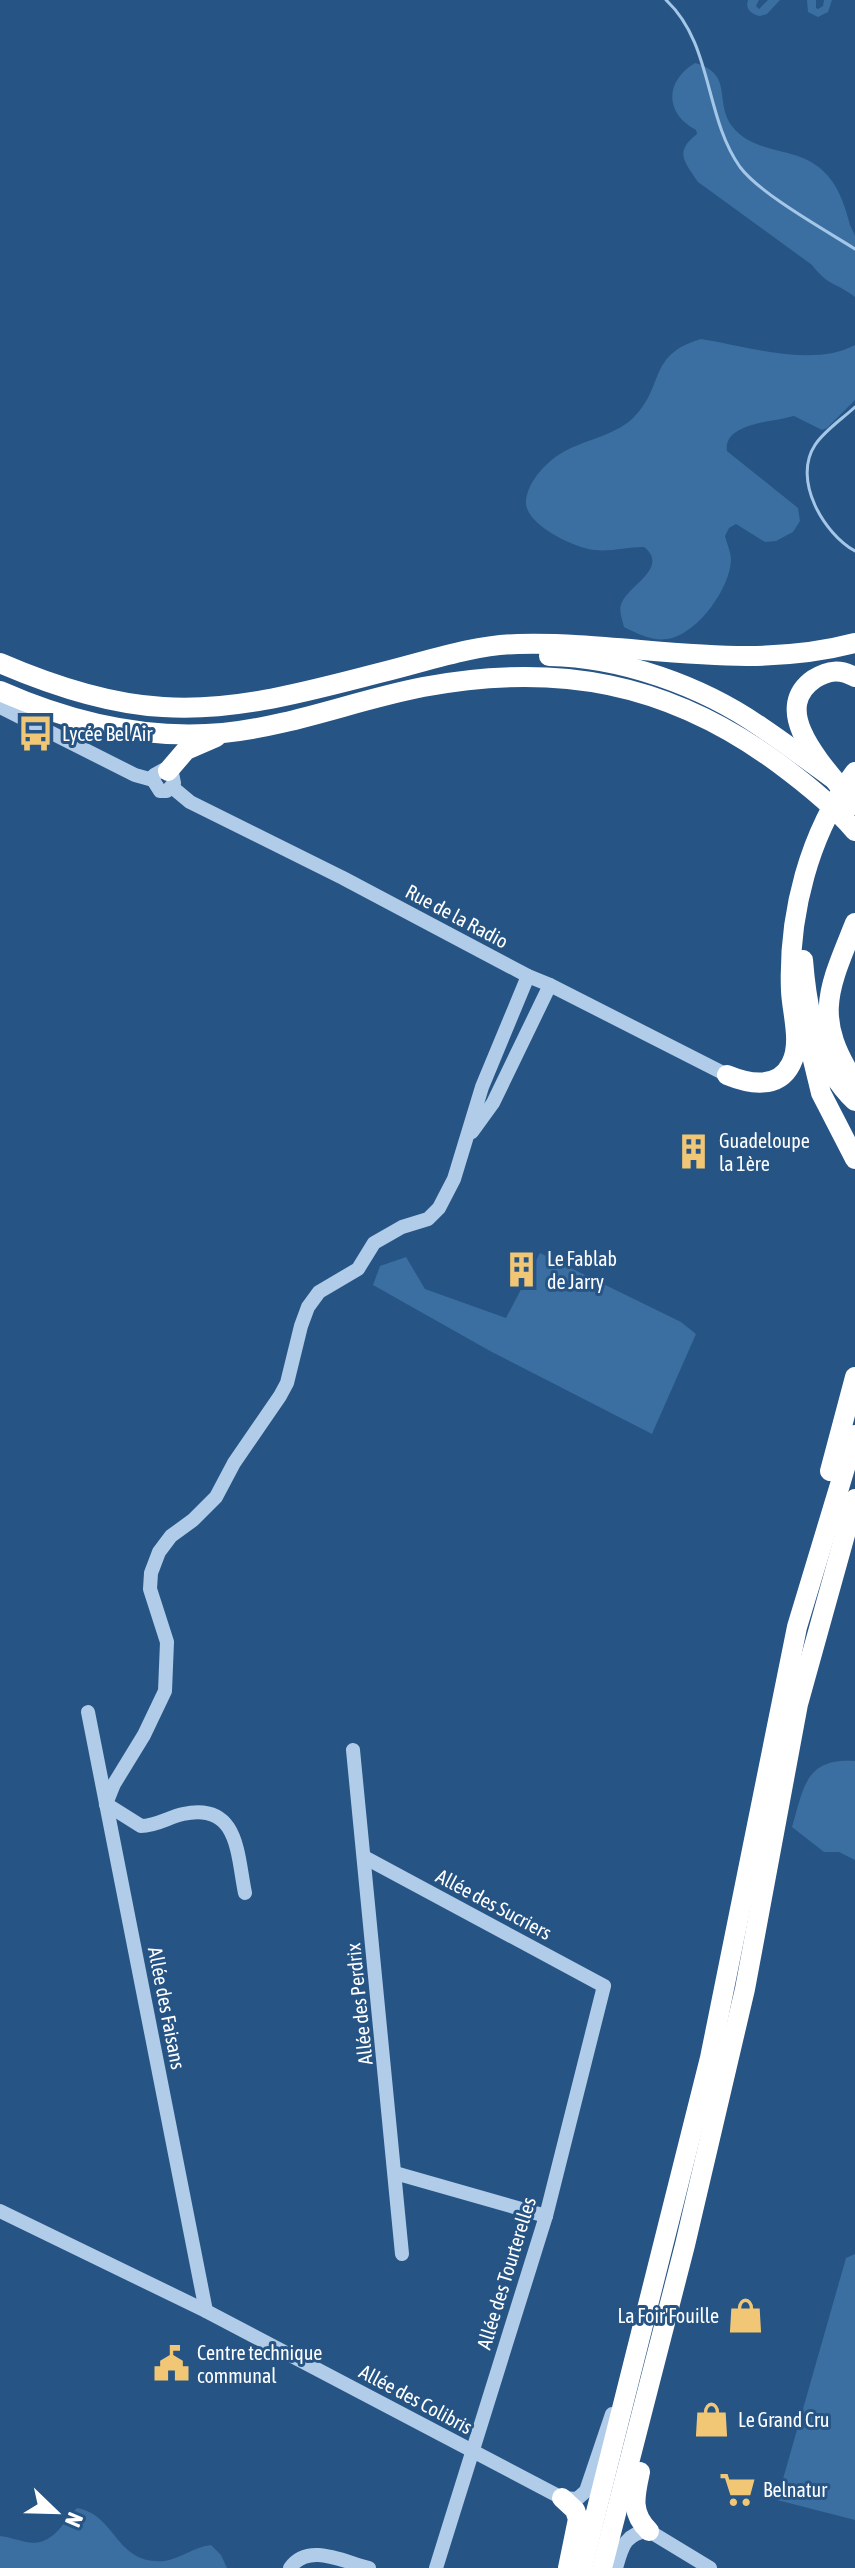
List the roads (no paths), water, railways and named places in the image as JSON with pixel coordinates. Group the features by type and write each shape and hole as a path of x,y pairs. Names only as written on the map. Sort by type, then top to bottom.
{"highway":[{"path":"0,663 62,687 112,700 163,707 209,707 284,696 474,648 516,644 606,646 726,658 798,654 855,643"},
{"path":"440,658 501,654 559,656 611,664 683,686 742,715 841,802 855,850"},
{"path":"855,677 838,670 807,684 797,702 796,715 855,831"},
{"path":"0,691 48,710 110,727 187,735 225,733 320,715 441,684 521,676 563,677 621,687 685,708 738,735 782,766 816,798 841,802"},
{"path":"164,779 186,750 225,733"},
{"path":"841,802 855,758"},
{"path":"727,1075 753,1083 770,1082 784,1074 792,1062 796,1046 791,991 798,908 820,832 841,802 855,772"},
{"path":"809,865 802,945 809,1011 820,1047 832,1071 855,1101"},
{"path":"809,865 800,915 798,988 808,1047 821,1093 855,1159"},
{"path":"855,923 832,982 827,1016 837,1049 855,1082"},
{"path":"855,965 846,977 839,1001 844,1043 855,1068"},
{"path":"748,1865 757,1774 775,1676 855,1377"},
{"path":"582,2568 710,2058 797,1627 855,1435"},
{"path":"602,2568 662,2336 745,1989 798,1704 855,1499"},
{"path":"832,1577 855,1519"},
{"path":"649,2531 636,2514 635,2497 654,2406 662,2336"},
{"path":"562,2498 575,2510 578,2519 568,2568"}],"street":[{"name":"Rue de la Radio","path":"0,707 135,775 164,779 190,802 727,1075"},
{"path":"245,1893 233,1836 221,1818 197,1812 141,1826 106,1804 165,1691 167,1642 150,1589 151,1573 159,1552 171,1536 216,1497 234,1463 280,1396 287,1383 308,1307 319,1292 358,1269 374,1243 402,1227 428,1219 439,1208 454,1179 482,1087 528,976"},
{"path":"463,1144 493,1103 550,985"},
{"name":"Allée des Faisans","path":"88,1712 206,2311"},
{"name":"Allée des Perdrix","path":"353,1750 402,2254"},
{"name":"Allée des Sucriers","path":"364,1857 604,1986"},
{"name":"Allée des Tourterelles","path":"436,2568 546,2216 604,1986"},
{"path":"395,2173 546,2216"},
{"name":"Allée des Colibris","path":"0,2211 206,2311 562,2498"},
{"path":"562,2498 577,2499 588,2487 650,2295"},
{"path":"616,2568 627,2539 633,2534 649,2531 710,2568"},
{"path":"290,2568 296,2560 318,2554 369,2568"}],"waterway":[{"path":"666,0 692,37 720,126 740,167 777,200 855,249"},
{"path":"855,407 815,445 807,474 809,489 823,519 832,532 855,551"}],"place":[{"name":"Lycée Bel Air","path":"36,733"},
{"name":"Guadeloupe la 1ère","path":"693,1151"},
{"name":"Le Fablab de Jarry","path":"521,1270"},
{"name":"La Foir'Fouille","path":"745,2315"},
{"name":"Centre technique communal","path":"171,2364"},
{"name":"Le Grand Cru","path":"712,2419"},
{"name":"Belnatur","path":"737,2489"}]}
